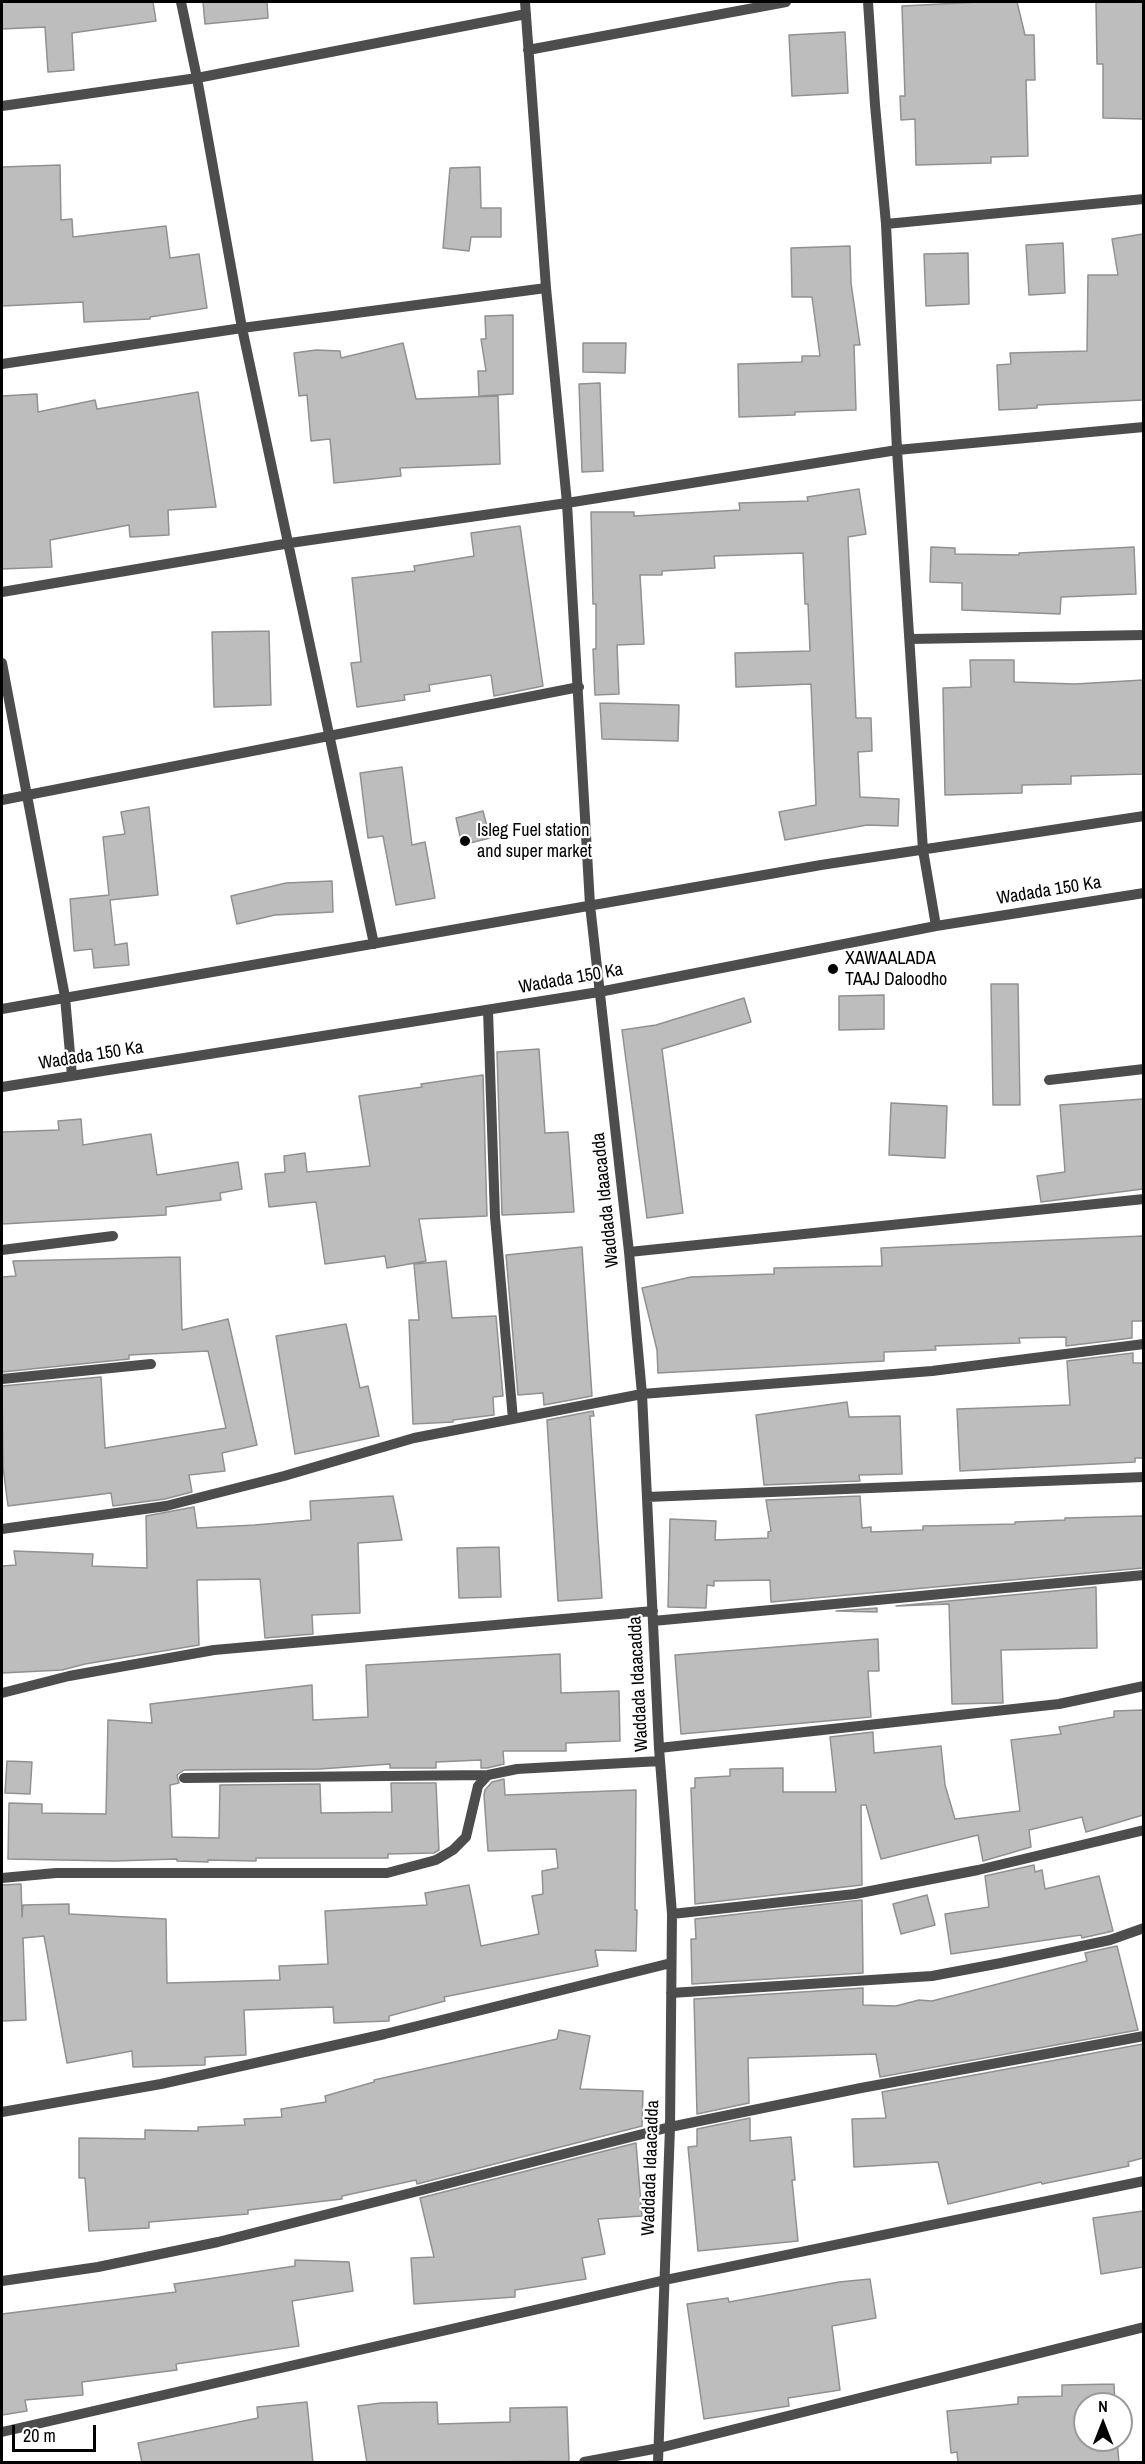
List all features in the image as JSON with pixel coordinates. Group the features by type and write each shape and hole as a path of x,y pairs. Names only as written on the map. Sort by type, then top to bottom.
{"street":[{"path":"181,2 242,328 290,543 374,944"},
{"name":"Waddada Idaacadda","path":"525,2 546,288 567,502 591,905 629,1252 642,1394 659,1748 672,1914 670,2127 658,2463"},
{"path":"528,50 786,2"},
{"path":"868,2 886,224 897,450 923,850 936,926"},
{"path":"2,106 197,78 526,14"},
{"path":"886,224 1143,199"},
{"path":"2,364 242,328 546,288"},
{"path":"2,592 290,543 897,450 1143,427"},
{"path":"910,639 1143,635"},
{"path":"2,663 64,997 72,1076"},
{"path":"2,800 579,687"},
{"path":"2,1009 591,905 1143,816"},
{"name":"Wadada 150 Ka","path":"2,1087 599,992 936,926 1143,893"},
{"path":"488,1010 495,1217 513,1419"},
{"path":"1049,1080 1143,1069"},
{"path":"629,1252 1143,1199"},
{"path":"2,1250 113,1236"},
{"path":"2,1529 166,1506 284,1476 414,1438 642,1394 932,1371 1143,1344"},
{"path":"2,1379 151,1364"},
{"path":"647,1497 1143,1477"},
{"path":"2,1693 69,1676 214,1650 1143,1575"},
{"path":"659,1748 1059,1704 1143,1686"},
{"path":"184,1778 488,1774 517,1769 660,1761"},
{"path":"2,1878 56,1873 387,1873 436,1860 453,1850 466,1837 478,1786 488,1774"},
{"path":"672,1914 855,1894 978,1870 1143,1830"},
{"path":"671,1993 932,1976 1110,1940 1143,1928"},
{"path":"2,2112 161,2084 385,2034 671,1963"},
{"path":"2,2281 98,2267 218,2242 670,2127 861,2088 1143,2036"},
{"path":"2,2432 665,2280 1143,2181"},
{"path":"584,2463 659,2448 1143,2327"}],"building":[{"path":"2,2 153,2 156,21 72,33 74,70 48,72 45,27 2,29"},
{"path":"203,2 267,2 268,18 205,24"},
{"path":"1017,2 1025,35 1034,35 1035,80 1026,80 1028,156 991,157 991,163 916,165 915,119 901,120 900,96 905,96 902,6"},
{"path":"1096,2 1143,2 1143,119 1103,118 1103,64 1097,64"},
{"path":"845,32 848,93 792,96 789,35"},
{"path":"60,165 61,220 72,219 73,237 166,226 170,258 199,254 207,308 150,317 150,319 84,322 83,302 2,306 2,167"},
{"path":"480,167 481,208 501,208 501,237 471,237 469,251 443,248 450,168"},
{"path":"1143,234 1143,400 1037,405 1037,408 999,410 997,365 1011,364 1010,353 1087,351 1088,275 1118,275 1112,239"},
{"path":"1063,243 1065,293 1029,295 1026,245"},
{"path":"850,246 851,283 860,345 854,345 856,410 739,417 738,364 802,362 802,356 820,356 812,297 792,297 791,248"},
{"path":"968,253 969,304 926,306 924,254"},
{"path":"513,315 513,394 479,396 478,371 486,371 481,339 486,339 485,316"},
{"path":"403,343 416,399 498,396 500,464 400,468 401,476 334,483 330,439 311,441 307,395 299,396 294,353 316,350 340,351 341,358"},
{"path":"583,343 626,343 625,373 583,372"},
{"path":"600,383 603,471 582,472 579,384"},
{"path":"198,392 216,507 168,510 169,535 130,537 129,525 50,540 52,567 2,569 2,396 37,394 38,412 95,400 97,409"},
{"path":"859,489 866,534 848,537 856,718 871,718 872,751 858,752 860,797 899,799 898,826 867,825 785,840 779,812 816,805 811,684 736,687 735,653 810,651 803,553 714,556 715,568 662,571 662,575 640,575 644,644 617,645 619,694 595,695 593,649 596,649 596,604 593,604 591,512 634,512 634,516 740,510 739,503 808,501 807,497"},
{"path":"520,526 543,686 494,696 491,675 429,685 430,691 404,695 405,700 357,707 351,663 361,662 352,578 415,571 414,566 474,556 471,533"},
{"path":"931,547 955,548 955,554 1019,555 1019,553 1134,547 1136,594 1061,597 1060,614 962,610 962,583 930,582"},
{"path":"269,631 271,705 214,707 212,632"},
{"path":"970,660 1014,660 1014,682 1075,684 1143,680 1143,774 1071,776 1071,784 1022,785 1022,793 945,795 943,688 971,687"},
{"path":"600,703 679,705 678,741 602,739"},
{"path":"402,767 412,845 425,842 435,898 396,905 383,836 368,838 360,773"},
{"path":"149,807 158,895 110,900 115,945 127,943 129,965 94,968 92,949 74,951 70,899 109,895 103,837 125,834 121,812"},
{"path":"483,811 490,838 462,845 456,818"},
{"path":"332,881 333,912 275,915 237,924 231,896 286,883"},
{"path":"991,984 1018,984 1020,1105 993,1105"},
{"path":"884,995 884,1029 839,1030 839,996"},
{"path":"744,998 751,1022 662,1049 683,1213 647,1218 622,1030 656,1025"},
{"path":"539,1049 545,1133 568,1132 574,1212 502,1215 497,1052"},
{"path":"483,1075 487,1216 419,1219 426,1261 387,1268 385,1256 325,1264 316,1202 269,1207 265,1174 285,1172 284,1156 305,1153 307,1172 370,1166 359,1096"},
{"path":"1143,1099 1143,1189 1041,1202 1037,1176 1065,1172 1060,1105"},
{"path":"891,1103 947,1106 945,1158 889,1155"},
{"path":"81,1119 83,1145 151,1134 157,1175 238,1162 242,1189 220,1193 221,1200 166,1207 166,1215 2,1224 2,1132 59,1130 58,1121"},
{"path":"1143,1236 1143,1321 1132,1321 1132,1338 1066,1346 1066,1337 1019,1338 1020,1343 935,1346 936,1350 884,1352 884,1361 658,1373 657,1350 642,1288 691,1277 774,1274 774,1268 882,1266 881,1248"},
{"path":"582,1247 592,1396 544,1405 543,1393 518,1395 506,1255"},
{"path":"180,1257 182,1330 228,1319 257,1445 222,1453 225,1471 189,1475 192,1492 165,1499 113,1506 111,1493 8,1506 3,1467 2,1386 101,1377 105,1448 226,1428 208,1351 129,1355 129,1359 2,1372 2,1277 16,1276 13,1261"},
{"path":"446,1261 452,1318 496,1316 503,1396 493,1397 494,1415 453,1420 453,1422 413,1424 409,1320 419,1320 414,1264"},
{"path":"346,1324 360,1388 368,1386 379,1436 295,1454 276,1336"},
{"path":"1133,1353 1133,1363 1143,1363 1143,1458 1135,1458 1135,1462 960,1471 957,1409 1070,1405 1067,1361"},
{"path":"847,1402 849,1417 900,1416 902,1474 859,1475 860,1481 764,1485 756,1415"},
{"path":"593,1411 594,1416 590,1416 602,1598 558,1601 547,1420"},
{"path":"393,1496 402,1540 358,1543 360,1613 312,1615 313,1634 265,1638 260,1579 197,1580 199,1645 62,1670 2,1673 2,1566 16,1565 14,1551 93,1554 92,1566 147,1568 146,1516 194,1507 197,1528 255,1525 311,1520 310,1501"},
{"path":"860,1496 862,1528 871,1527 871,1532 923,1530 923,1526 1015,1524 1015,1522 1065,1520 1065,1518 1143,1516 1143,1568 771,1602 770,1580 714,1581 714,1586 707,1585 706,1608 668,1607 670,1519 716,1521 715,1540 768,1538 768,1532 771,1531 766,1500"},
{"path":"499,1547 501,1597 459,1598 457,1548"},
{"path":"1096,1587 1097,1648 1001,1650 1003,1703 952,1704 949,1604 896,1606"},
{"path":"877,1608 877,1612 836,1611"},
{"path":"878,1639 879,1671 868,1671 871,1717 681,1734 675,1655"},
{"path":"560,1654 561,1693 619,1691 620,1741 566,1743 566,1751 503,1751 504,1764 487,1768 481,1768 481,1760 436,1762 436,1768 390,1768 390,1764 320,1769 184,1770 177,1775 179,1783 170,1785 172,1837 219,1838 220,1785 320,1784 321,1813 392,1812 391,1783 436,1783 439,1850 434,1853 388,1854 388,1858 256,1858 256,1861 208,1860 208,1862 177,1861 177,1859 115,1861 8,1859 9,1803 42,1804 42,1813 106,1814 108,1720 152,1723 150,1704 312,1685 313,1720 368,1717 366,1665"},
{"path":"1143,1710 1143,1815 1086,1832 1082,1817 1029,1830 1031,1847 983,1861 978,1835 881,1859 866,1805 861,1805 862,1885 695,1904 691,1788 695,1788 695,1778 730,1776 730,1769 783,1768 783,1792 836,1792 830,1737 873,1732 874,1753 941,1746 945,1785 955,1819 1020,1811 1011,1740 1061,1734 1059,1727 1114,1717 1114,1711"},
{"path":"7,1761 32,1762 30,1794 5,1793"},
{"path":"504,1779 505,1795 636,1790 636,1951 595,1950 598,1966 444,1997 445,2001 389,2016 389,2021 334,2023 333,2007 244,2010 246,2055 205,2057 205,2065 133,2067 132,2051 67,2063 44,1936 23,1938 26,2020 2,2021 2,1885 21,1884 22,1917 23,1905 69,1904 69,1914 166,1919 167,1983 280,1980 279,1966 328,1964 325,1911 427,1905 425,1893 469,1885 481,1946 539,1934 532,1896 543,1894 542,1871 558,1868 556,1849 488,1851 485,1790 492,1782"},
{"path":"1034,1865 1035,1872 1042,1870 1045,1889 1099,1876 1113,1931 1082,1938 1081,1935 951,1954 945,1914 989,1907 985,1876"},
{"path":"927,1895 935,1925 901,1934 893,1904"},
{"path":"862,1900 863,1973 692,1984 691,1939 696,1939 695,1919"},
{"path":"1117,1946 1138,2030 880,2077 876,2054 748,2058 749,2103 697,2114 694,1999 863,1988 863,2005 896,2006 919,2000 932,2001 1087,1961 1085,1953"},
{"path":"559,2030 590,2036 580,2089 643,2091 642,2126 417,2184 416,2180 342,2196 342,2199 248,2210 248,2214 149,2222 149,2228 89,2231 85,2178 79,2178 79,2138 145,2139 145,2130 198,2131 198,2127 245,2125 244,2119 282,2117 281,2109 326,2102 325,2096 374,2082 374,2080 557,2039"},
{"path":"1143,2044 1143,2158 1128,2162 1129,2166 1042,2184 1041,2182 948,2204 938,2162 854,2167 852,2119 886,2118 882,2092"},
{"path":"750,2118 750,2141 791,2137 795,2180 792,2180 798,2241 698,2251 688,2147 697,2146 697,2129"},
{"path":"636,2143 642,2216 598,2219 605,2254 582,2258 586,2279 515,2290 515,2297 414,2304 411,2258 434,2257 420,2198"},
{"path":"1143,2211 1143,2267 1101,2274 1093,2218"},
{"path":"295,2260 349,2262 353,2291 292,2301 299,2346 176,2364 177,2370 82,2382 83,2395 25,2400 27,2411 2,2415 2,2314 176,2292 174,2284 295,2266"},
{"path":"870,2279 876,2318 832,2326 840,2390 788,2398 789,2406 704,2419 687,2304 728,2298 729,2302 839,2282"},
{"path":"1114,2384 1114,2392 1073,2392 1073,2452 1118,2452 1119,2463 958,2463 957,2452 951,2453 947,2411 1018,2404 1018,2397 1062,2396 1062,2385"},
{"path":"307,2402 313,2463 142,2463 138,2443 258,2418 257,2407"},
{"path":"437,2402 438,2424 510,2422 510,2408 567,2407 569,2461 367,2463 358,2406 381,2403"}],"place":[{"name":"Isleg Fuel station and super market","path":"465,841"},
{"name":"XAWAALADA TAAJ Daloodho","path":"833,969"}]}
